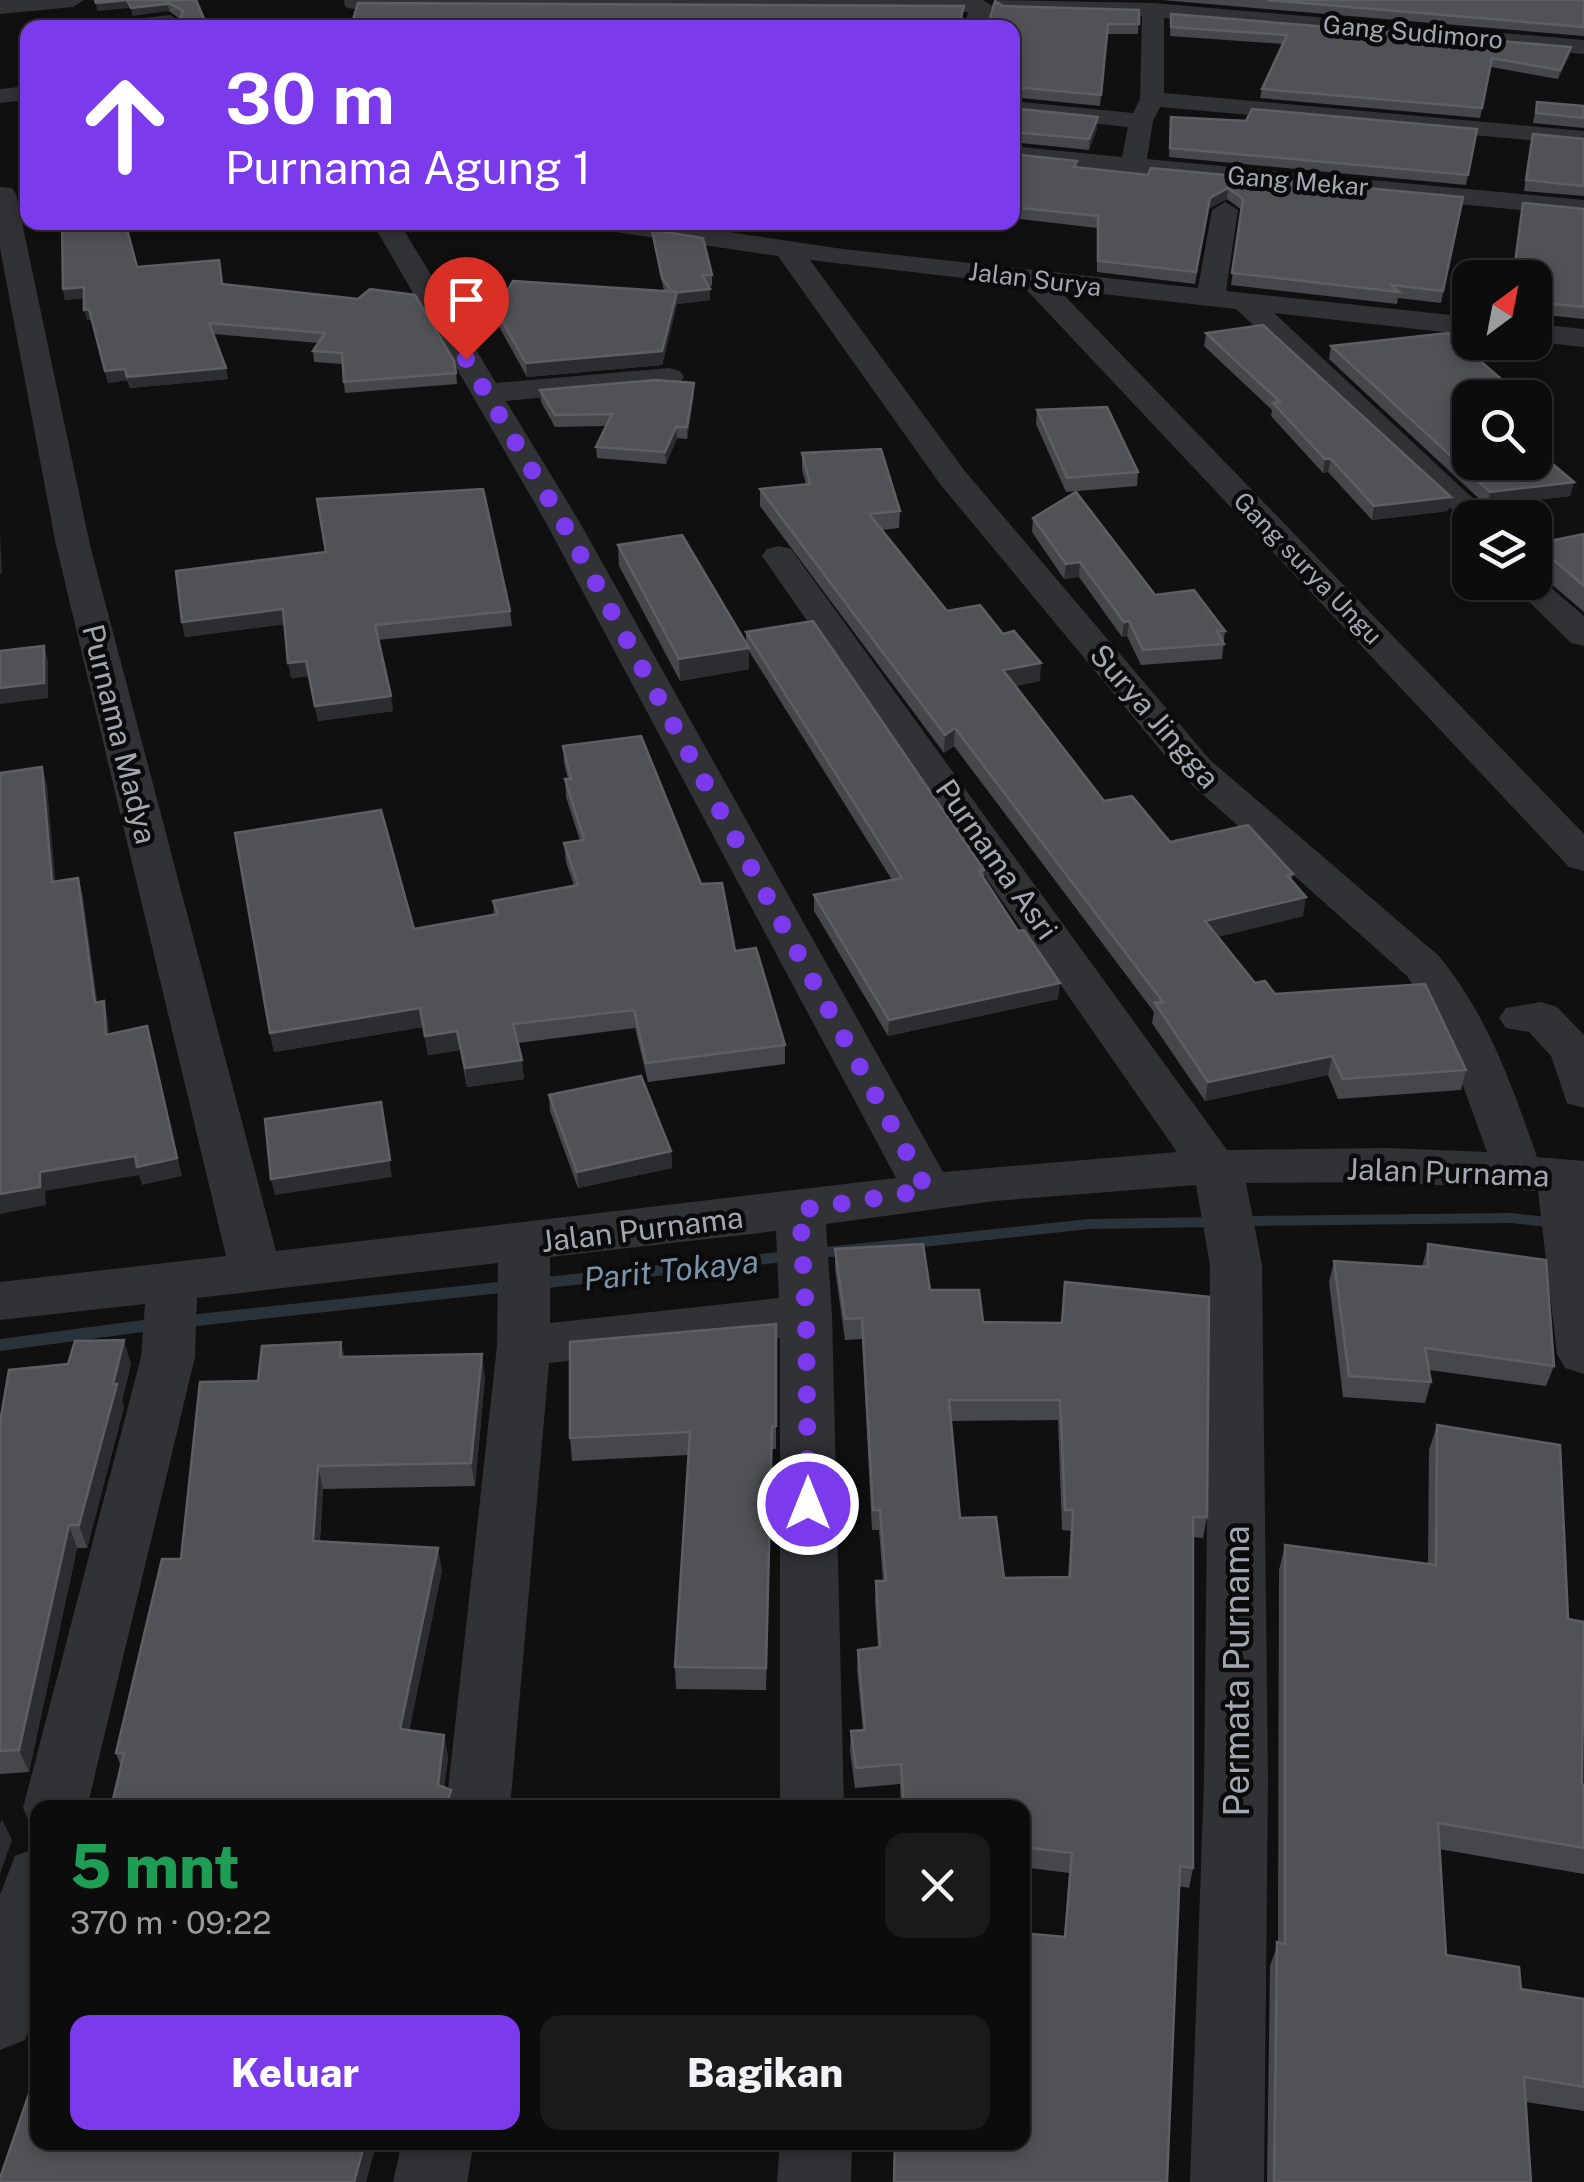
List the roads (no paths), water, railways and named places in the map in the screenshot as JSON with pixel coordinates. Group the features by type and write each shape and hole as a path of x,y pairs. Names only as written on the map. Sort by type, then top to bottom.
{"street":[{"path":"0,8 73,0"},
{"name":"Gang Sudimoro","path":"353,1 872,5 986,13 1153,10 1584,47"},
{"path":"753,20 763,4"},
{"path":"865,20 872,5"},
{"path":"1133,166 1146,110 1153,10"},
{"path":"1020,108 1146,110 1584,138"},
{"name":"Gang Mekar","path":"1020,155 1565,213"},
{"name":"Purnama Madya","path":"10,193 73,545 255,1270"},
{"path":"1211,298 1225,210"},
{"path":"390,230 562,521 927,1190"},
{"name":"Jalan Surya","path":"679,230 891,251 1032,279 1452,324"},
{"name":"Surya Jingga","path":"775,240 952,476 1196,768 1423,966 1442,987 1492,1099 1556,1177 1584,1354"},
{"name":"Gang surya Ungu","path":"1032,279 1584,858"},
{"path":"1245,302 1458,500"},
{"path":"1552,334 1584,338"},
{"path":"486,394 669,377"},
{"name":"Purnama Asri","path":"779,556 1216,1174"},
{"path":"1546,600 1584,634"},
{"path":"1522,1018 1540,1017 1574,1051 1584,1092"},
{"name":"Jalan Purnama","path":"0,1301 170,1316 255,1270 525,1297 804,1264 927,1190 1216,1174 1556,1177"},
{"name":"Permata Purnama","path":"1216,1174 1236,1265 1236,1780 1226,2182"},
{"path":"479,1800 525,1297 804,1264 812,1800"},
{"path":"57,1800 170,1316"},
{"path":"0,2016 30,1907"},
{"path":"430,2182 436,2150"},
{"path":"814,2182 816,2150"}],"waterway":[{"name":"Parit Tokaya","path":"1239,1221 1511,1218 1584,1226"},
{"name":"Parit Tokaya","path":"179,1322 1089,1224 1218,1222"},
{"name":"Parit Tokaya","path":"0,1345 158,1324"}]}
